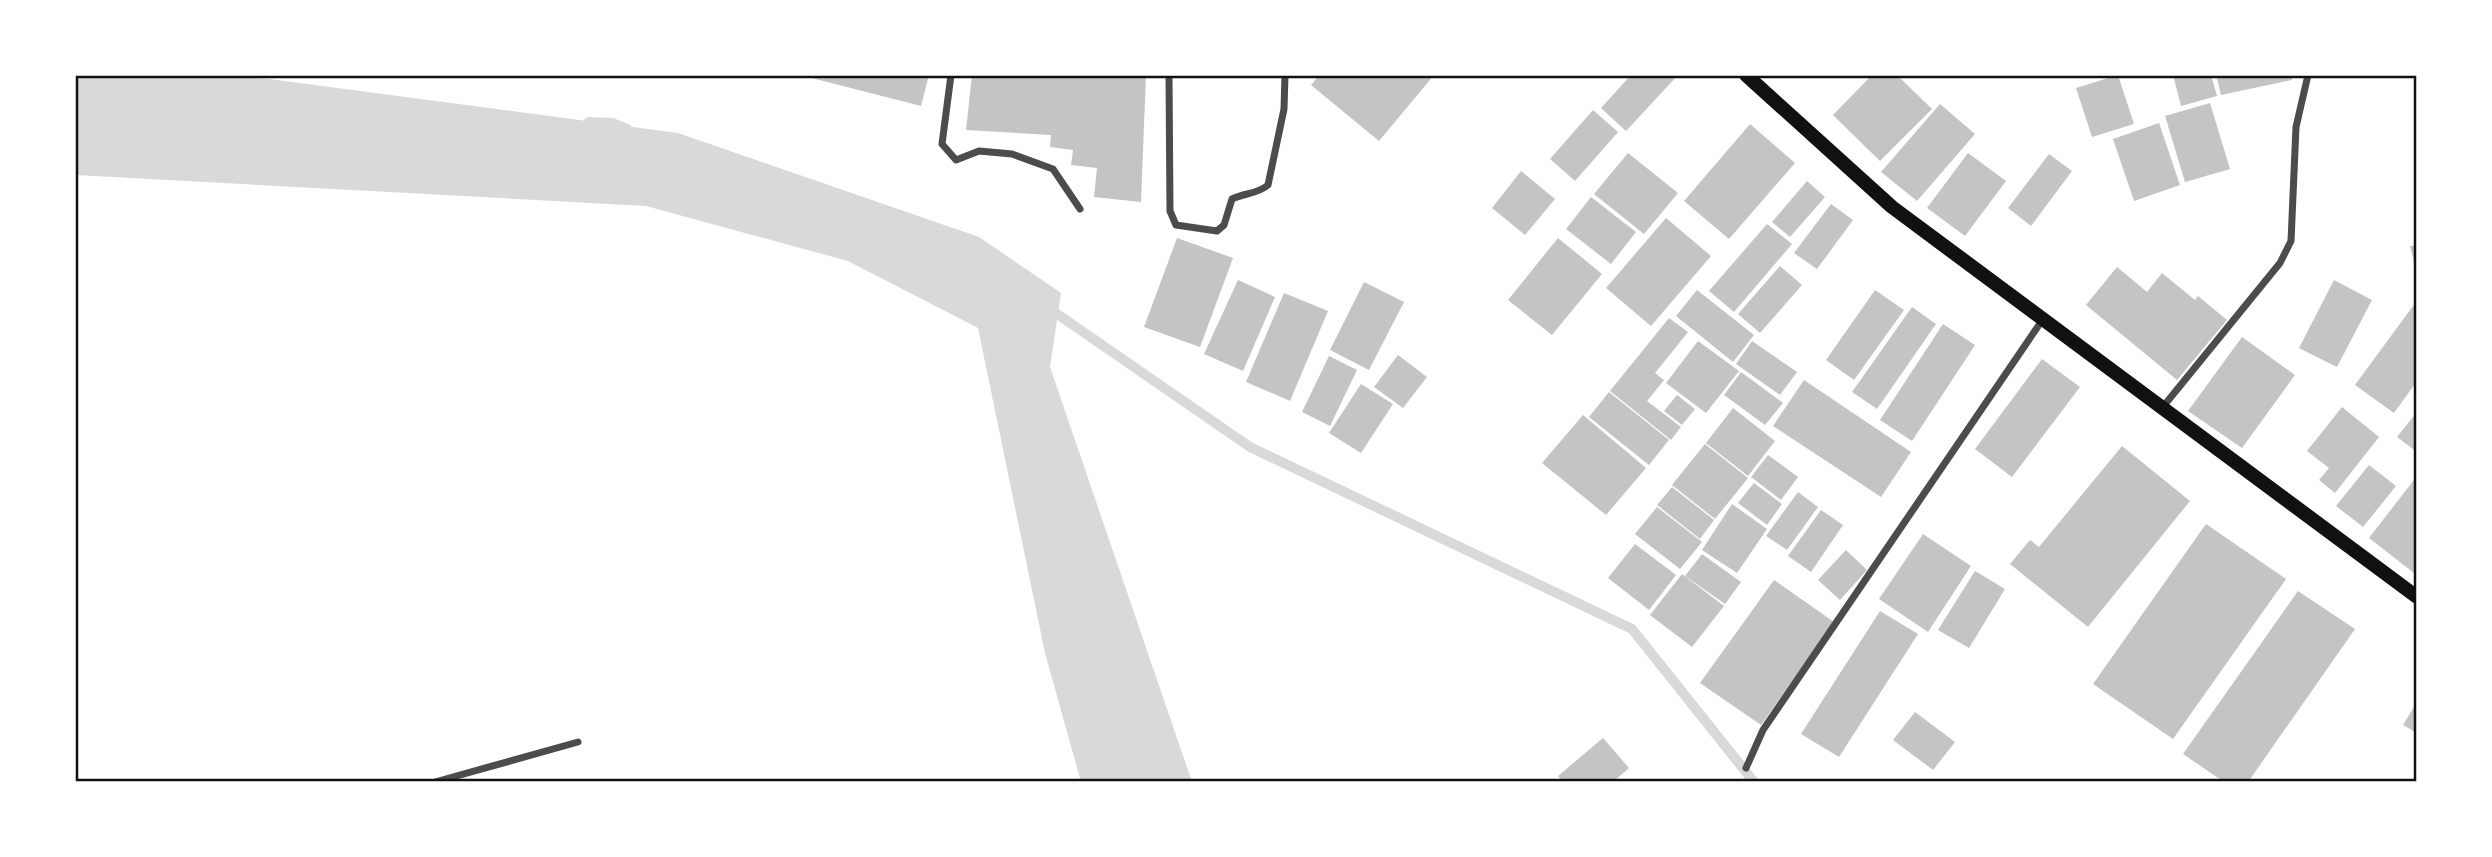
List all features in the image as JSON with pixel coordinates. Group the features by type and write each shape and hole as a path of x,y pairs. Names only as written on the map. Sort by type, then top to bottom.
{"main road":[{"path":"1746,75 1892,207 2417,597"}],"street":[{"path":"951,75 942,144 956,160 979,151 1012,153 1053,170 1080,209"},
{"path":"1168,75 1170,211 1176,225 1217,231 1224,225 1232,199 1262,190 1268,185 1284,109 1285,75"},
{"path":"2162,408 2280,263 2291,241 2296,127 2308,75"},
{"path":"1746,768 1763,730 2043,319"},
{"path":"435,782 578,742"}],"shaded area":[{"path":"75,75 212,75 269,79 678,133 979,237 1061,293 1050,367 1192,782 1081,782 1045,653 978,328 848,261 646,206 75,175"}],"building":[{"path":"800,75 929,75 921,106"},
{"path":"972,75 1146,75 1141,202 1094,197 1097,168 1071,165 1073,150 1050,147 1051,135 966,130"},
{"path":"1319,75 1434,75 1379,141 1311,85"},
{"path":"1631,75 1678,75 1626,131 1601,108"},
{"path":"1872,75 1897,75 1932,109 1880,161 1833,115"},
{"path":"2118,75 2134,124 2092,137 2076,88"},
{"path":"2173,75 2211,75 2217,96 2181,106"},
{"path":"2216,75 2291,75 2292,80 2221,95"},
{"path":"2210,103 2230,169 2185,182 2165,116"},
{"path":"1940,104 1975,134 1917,201 1881,172"},
{"path":"1593,110 1618,132 1575,181 1550,159"},
{"path":"2159,123 2180,185 2134,201 2113,139"},
{"path":"1750,124 1795,163 1729,239 1684,201"},
{"path":"1628,153 1678,193 1644,234 1594,194"},
{"path":"1968,153 2006,181 1965,236 1927,208"},
{"path":"2049,154 2072,171 2031,226 2008,208"},
{"path":"1521,171 1555,199 1525,235 1492,208"},
{"path":"1807,181 1825,197 1790,237 1772,222"},
{"path":"1591,197 1636,232 1611,264 1566,229"},
{"path":"1831,204 1853,220 1817,269 1794,253"},
{"path":"1666,218 1711,256 1651,326 1606,288"},
{"path":"1767,224 1792,244 1734,312 1709,291"},
{"path":"1177,238 1233,258 1200,347 1144,327"},
{"path":"1558,238 1602,274 1552,335 1508,300"},
{"path":"2417,245 2417,270 2416,270 2410,246"},
{"path":"1780,266 1802,285 1760,333 1738,314"},
{"path":"2117,267 2147,292 2162,273 2195,300 2198,296 2227,320 2177,380 2086,305"},
{"path":"1238,280 1275,297 1243,371 1204,354"},
{"path":"2334,280 2372,300 2337,367 2299,348"},
{"path":"1364,282 1404,302 1369,370 1330,350"},
{"path":"1697,290 1754,335 1733,362 1676,316"},
{"path":"1875,290 1904,310 1854,380 1826,360"},
{"path":"1284,293 1328,311 1290,401 1246,382"},
{"path":"2413,306 2417,309 2417,381 2394,413 2355,385"},
{"path":"1912,307 1936,324 1877,409 1852,392"},
{"path":"1669,318 1688,332 1655,373 1664,380 1647,401 1681,427 1671,440 1610,391"},
{"path":"1943,324 1975,345 1912,441 1880,420"},
{"path":"2242,337 2295,375 2242,448 2188,411"},
{"path":"1698,341 1739,371 1706,413 1666,383"},
{"path":"1752,341 1797,372 1780,395 1736,364"},
{"path":"1398,355 1427,377 1403,408 1374,387"},
{"path":"1329,356 1357,370 1330,426 1302,412"},
{"path":"2042,359 2080,387 2012,477 1975,449"},
{"path":"1741,372 1783,403 1765,425 1724,395"},
{"path":"1804,380 1911,452 1881,497 1773,426"},
{"path":"1361,384 1393,404 1361,453 1329,433"},
{"path":"1609,392 1669,440 1649,465 1589,417"},
{"path":"1677,395 1695,409 1682,425 1664,411"},
{"path":"2342,407 2379,437 2335,493 2319,480 2329,468 2307,451"},
{"path":"1733,408 1775,441 1748,476 1706,443"},
{"path":"2417,412 2417,452 2397,437"},
{"path":"1583,415 1646,468 1606,515 1542,463"},
{"path":"1705,444 1748,478 1715,519 1672,485"},
{"path":"2122,446 2190,501 2088,627 2010,564 2030,540 2039,547"},
{"path":"1768,455 1798,477 1781,500 1751,477"},
{"path":"2369,465 2396,486 2363,527 2336,506"},
{"path":"2417,476 2417,569 2414,573 2369,538"},
{"path":"1754,483 1782,504 1767,525 1738,503"},
{"path":"1672,487 1714,520 1700,539 1657,505"},
{"path":"1798,492 1818,507 1787,550 1766,536"},
{"path":"1732,504 1767,529 1737,573 1702,550"},
{"path":"1657,507 1702,542 1680,569 1635,534"},
{"path":"1821,510 1843,525 1811,572 1788,556"},
{"path":"2206,524 2286,579 2173,739 2093,684"},
{"path":"1923,534 1971,566 1928,632 1879,599"},
{"path":"1635,544 1676,575 1649,610 1608,578"},
{"path":"1846,550 1867,570 1840,600 1818,580"},
{"path":"1702,554 1741,582 1725,604 1685,576"},
{"path":"1975,571 2005,589 1969,648 1938,630"},
{"path":"1682,574 1724,606 1692,647 1650,615"},
{"path":"1774,580 1834,622 1761,725 1700,683"},
{"path":"2298,591 2355,629 2248,782 2224,782 2183,754"},
{"path":"1880,611 1918,634 1839,757 1801,734"},
{"path":"2417,702 2417,733 2403,725"},
{"path":"1915,712 1955,742 1933,770 1893,740"},
{"path":"1603,738 1629,768 1613,782 1563,782 1558,776"}],"waterway":[{"path":"589,122 612,123 627,129"},
{"path":"1047,307 1250,447 1632,629 1754,782"}]}
